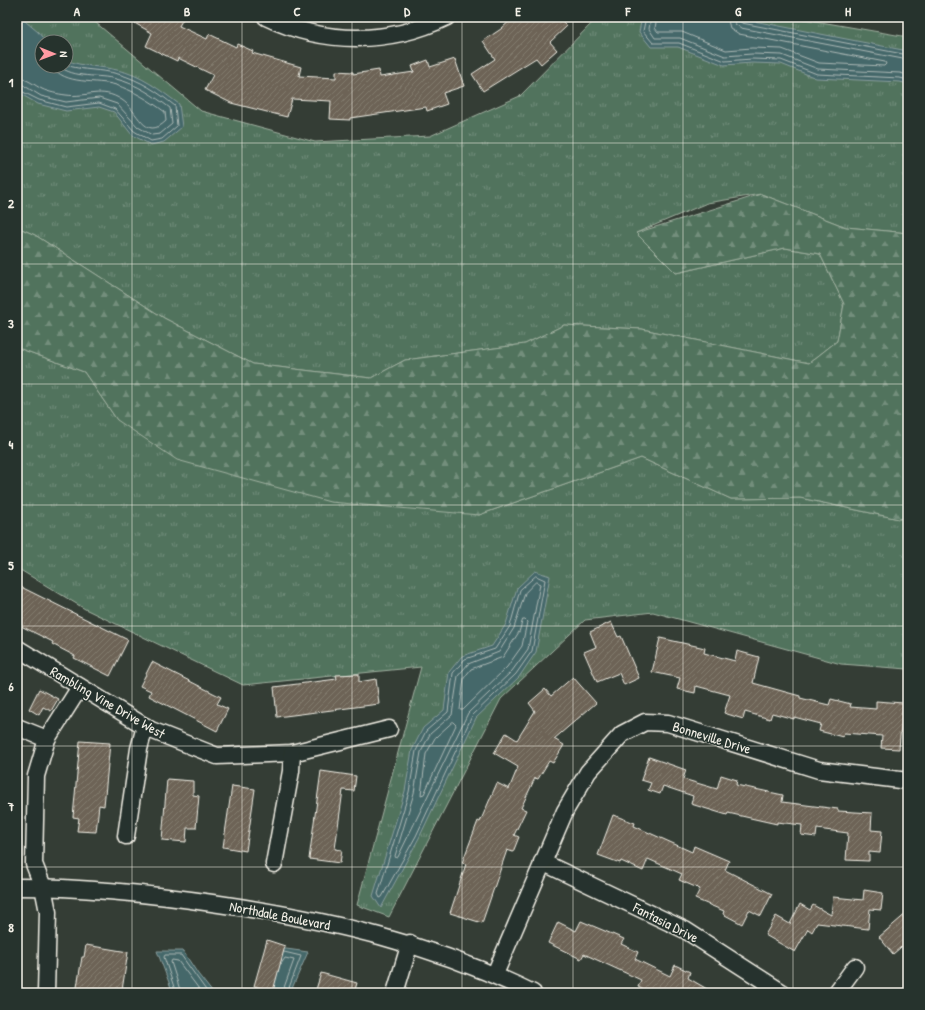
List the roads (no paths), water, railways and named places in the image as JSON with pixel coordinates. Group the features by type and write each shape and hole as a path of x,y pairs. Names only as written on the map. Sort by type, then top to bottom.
{"street":[{"path":"266,17 283,25 331,37 380,38 425,28 447,17"},
{"name":"Rambling Vine Drive West","path":"17,648 145,726 216,756 292,752 389,729"},
{"path":"46,993 48,912 43,887 34,864 36,776 47,739 80,687"},
{"name":"Bonneville Drive","path":"495,974 564,811 588,772 622,734 645,722 668,723 819,770 908,781"},
{"path":"126,836 139,749 145,726"},
{"path":"17,727 47,739"},
{"path":"274,864 291,771 292,752"},
{"name":"Fantasia Drive","path":"542,862 686,930 783,993"},
{"name":"Northdale Boulevard","path":"17,887 43,887 154,894 285,913 410,944 495,974 533,993"},
{"path":"395,993 410,944"},
{"path":"836,993 854,968"}],"water":[{"path":"17,17 20,17 40,34 34,34 34,74 74,74 74,62 126,72 142,79 165,93 179,104 182,127 164,142 151,145 132,135 114,112 99,107 66,111 38,104 17,92"},
{"path":"642,17 733,17 908,51 908,84 900,82 816,78 781,64 752,63 724,65 678,47 651,47 639,32"},
{"path":"535,571 550,576 536,652 519,677 476,718 419,838 381,908 373,896 405,791 412,750 423,728 444,710 449,672 462,656 492,646 506,624 517,588"},
{"path":"279,948 308,952 290,993 258,993"},
{"path":"157,951 183,951 213,993 173,993"}]}
